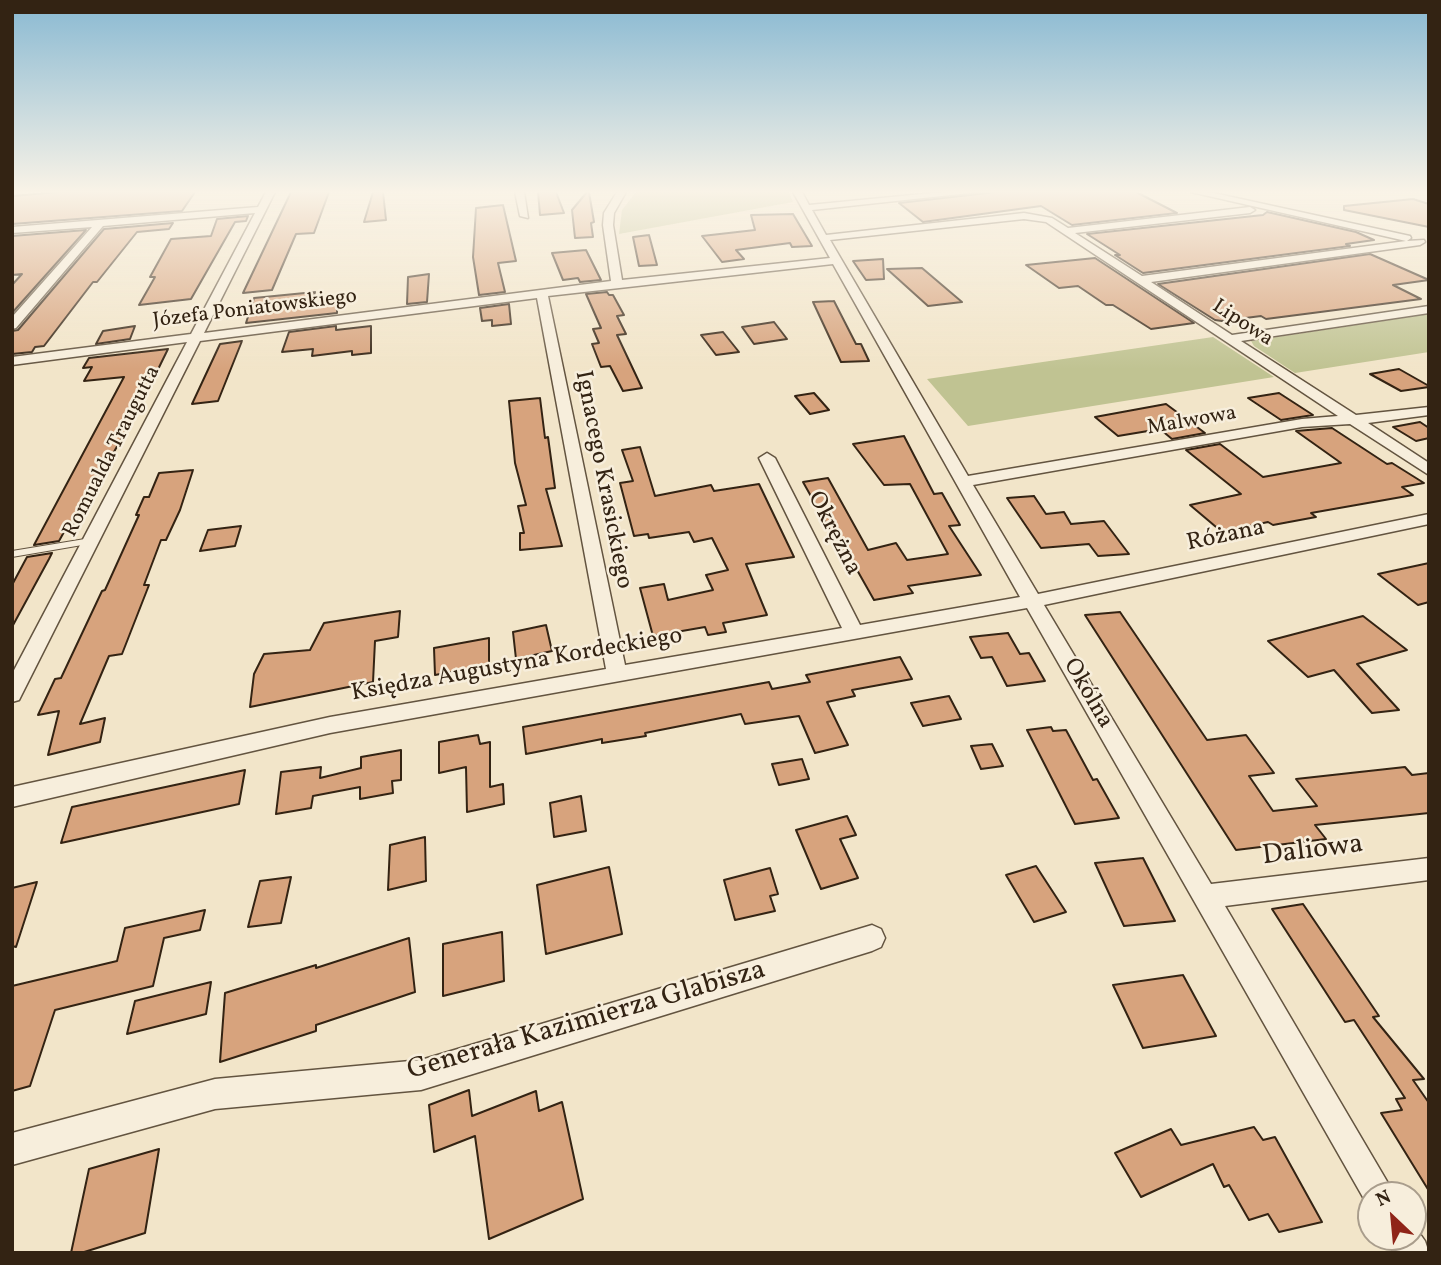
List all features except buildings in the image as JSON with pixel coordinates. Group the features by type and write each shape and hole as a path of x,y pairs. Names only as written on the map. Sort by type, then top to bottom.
{"street":[{"path":"12,325 76,251"},
{"name":"Romualda Traugutta","path":"12,694 241,251"},
{"path":"612,251 617,284"},
{"name":"Okólna","path":"830,251 962,482 1372,1181"},
{"name":"Lipowa","path":"1097,251 1429,470"},
{"path":"1140,280 1357,251"},
{"name":"Józefa Poniatowskiego","path":"12,361 617,284 836,261"},
{"name":"Ignacego Krasickiego","path":"542,294 617,675"},
{"path":"1229,339 1429,309"},
{"name":"Malwowa","path":"962,482 1302,424 1429,411"},
{"name":"Okrężna","path":"767,458 854,632"},
{"name":"Różana","path":"1033,601 1429,519"},
{"name":"Księdza Augustyna Kordeckiego","path":"12,797 330,725 1033,601"},
{"name":"Daliowa","path":"1204,897 1429,869"},
{"name":"Generała Kazimierza Glabisza","path":"12,1149 215,1094 422,1075 872,938"}],"lane":[{"path":"12,554 91,541"}],"green space":[{"path":"1429,314 1429,352 1295,373 1254,346 1251,341"},
{"path":"1213,337 1274,377 968,426 927,379"}]}
